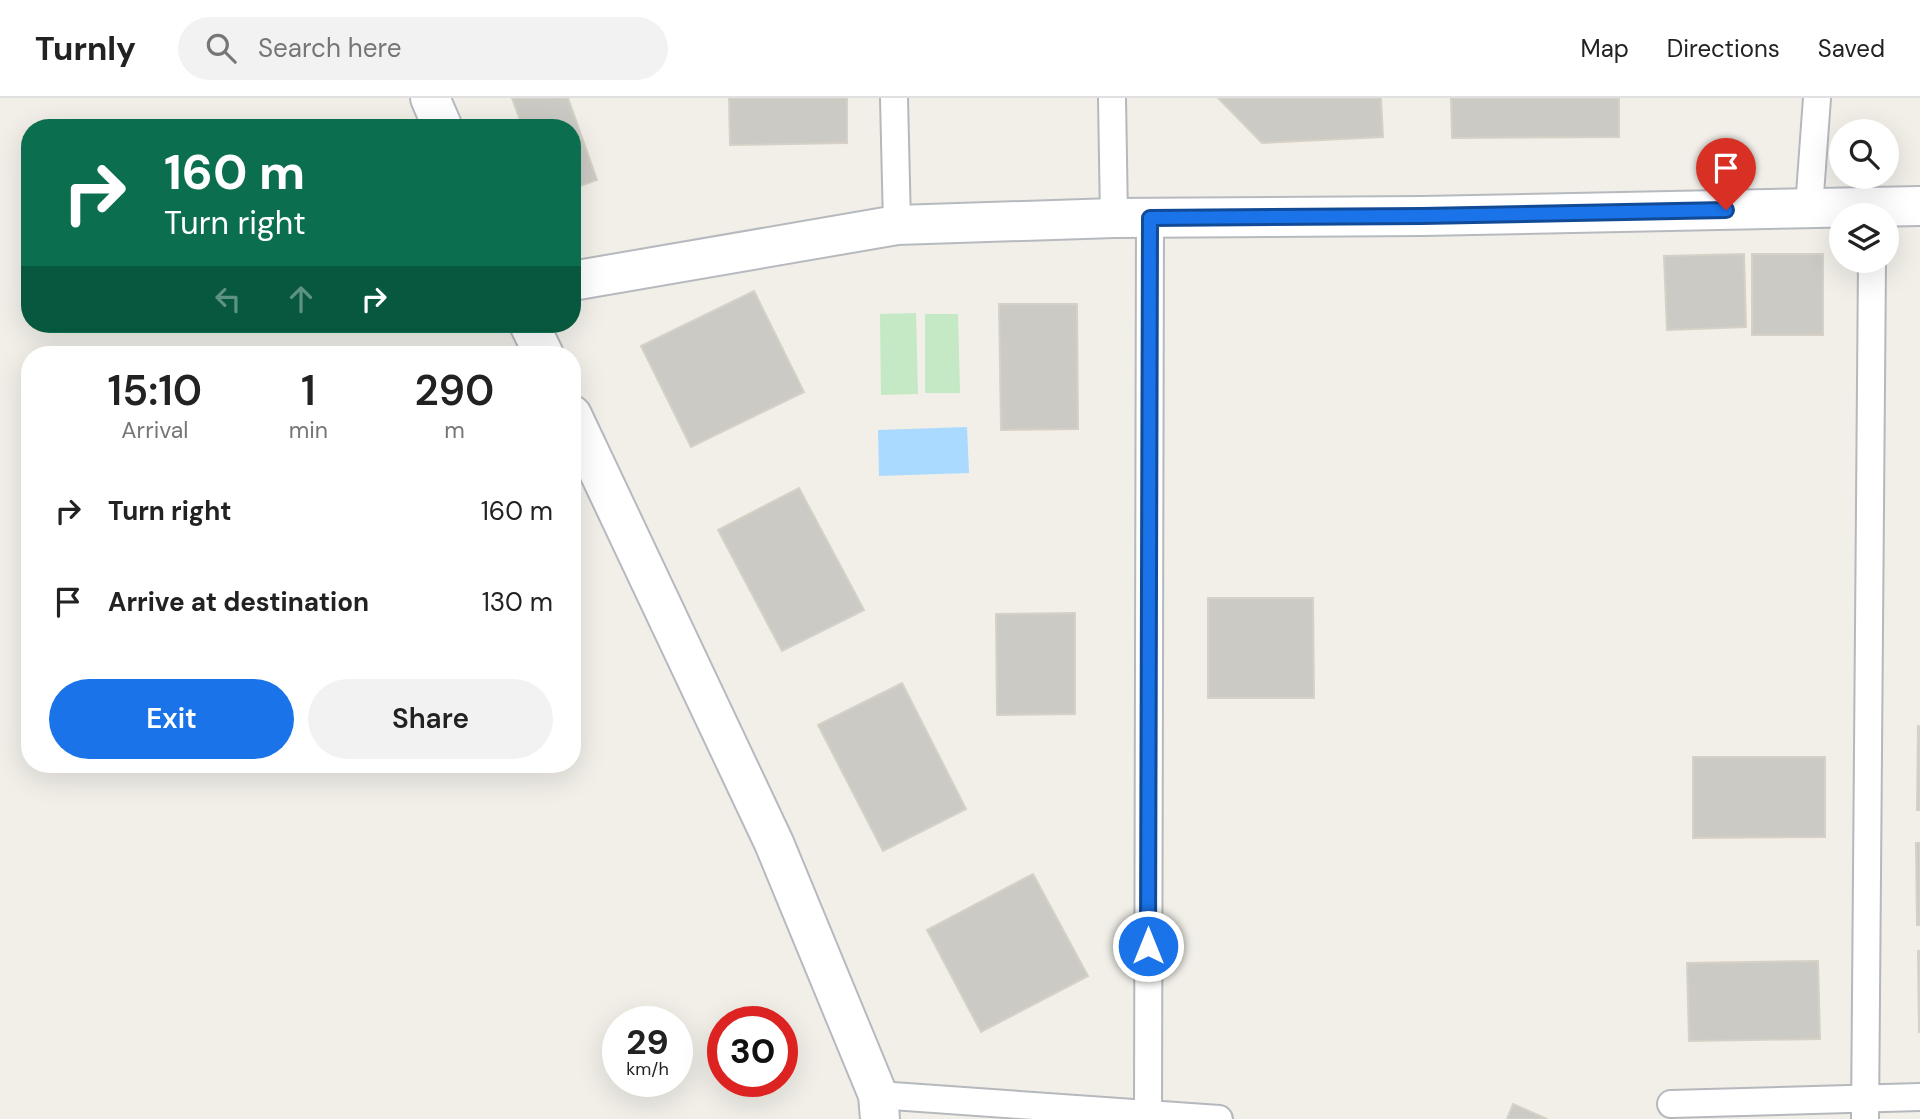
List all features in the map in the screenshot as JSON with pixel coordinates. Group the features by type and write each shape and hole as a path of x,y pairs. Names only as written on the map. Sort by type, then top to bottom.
{"street":[{"path":"430,98 439,119"},
{"path":"894,98 897,225"},
{"path":"1112,98 1132,218 1148,1114"},
{"path":"1809,208 1817,98"},
{"path":"1899,208 1920,206"},
{"path":"581,279 897,225 1132,218 1829,209"},
{"path":"1865,1109 1872,273"},
{"path":"581,434 775,843 879,1107 1148,1114 1219,1119"},
{"path":"1671,1104 1865,1109 1920,1097"}],"green space":[{"path":"916,313 918,394 881,395 880,314"},
{"path":"925,314 958,314 960,393 925,393"}],"water":[{"path":"967,427 969,473 879,476 878,430"}],"building":[{"path":"512,98 568,98 575,119 520,119"},
{"path":"729,98 847,98 847,143 730,145"},
{"path":"1218,98 1381,98 1383,137 1262,143"},
{"path":"1451,98 1619,98 1619,137 1452,138"},
{"path":"581,135 597,180 581,186"},
{"path":"1744,254 1746,327 1667,330 1664,256"},
{"path":"1752,254 1823,254 1823,335 1752,335"},
{"path":"754,291 804,392 691,447 641,346"},
{"path":"999,304 1077,304 1078,429 1001,430"},
{"path":"799,488 864,610 782,651 718,530"},
{"path":"1208,598 1313,598 1314,698 1208,698"},
{"path":"1075,613 1075,714 997,715 996,614"},
{"path":"902,683 966,809 883,851 818,725"},
{"path":"1918,726 1920,727 1920,810 1917,810"},
{"path":"1693,757 1825,757 1825,837 1693,838"},
{"path":"1916,843 1920,843 1920,925 1917,925"},
{"path":"1033,874 1088,976 981,1032 927,930"},
{"path":"1920,951 1920,1032 1919,1032"},
{"path":"1818,961 1820,1039 1689,1041 1687,963"},
{"path":"1513,1104 1547,1119 1507,1119"}],"route":[{"path":"1148,946 1150,218 1726,210"}]}
